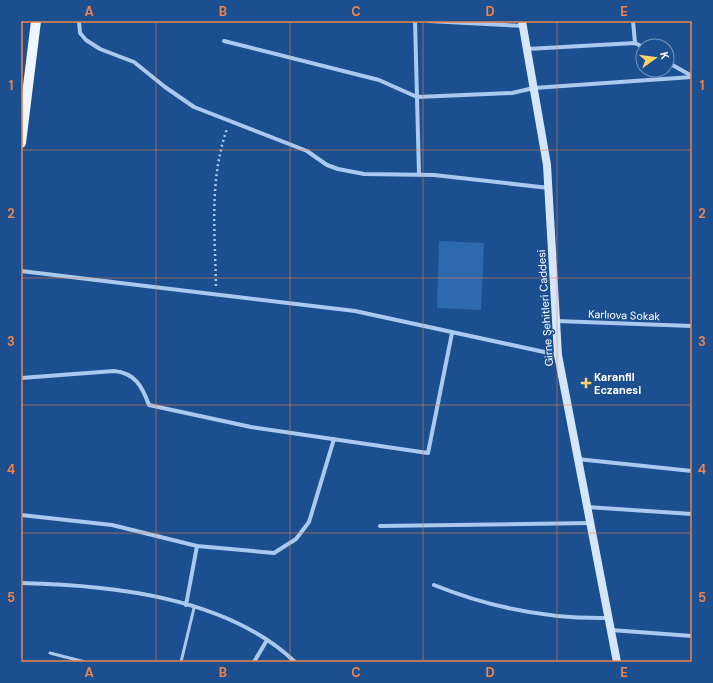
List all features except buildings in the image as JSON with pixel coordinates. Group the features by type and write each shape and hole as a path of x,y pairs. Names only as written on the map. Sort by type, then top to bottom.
{"main road":[{"path":"21,143 36,21"}],"street":[{"path":"79,21 80,33 89,43 106,52 134,62 165,87 194,107 307,151 338,169 364,174 419,174 549,188"},
{"path":"415,21 419,174"},
{"path":"429,21 523,24"},
{"path":"527,49 635,42 633,21"},
{"name":"Girne Şehitleri Caddesi","path":"523,24 549,188 558,355 617,662"},
{"path":"224,41 379,80 417,97 512,93 534,88 692,77"},
{"path":"675,67 692,77"},
{"path":"21,270 355,311 558,355"},
{"name":"Karlıova Sokak","path":"556,321 692,326"},
{"path":"21,378 114,370 135,378 140,384 149,405 251,427 428,453 452,333"},
{"path":"21,515 112,525 197,546 274,553 289,545 309,522 334,439"},
{"path":"577,459 692,471"},
{"path":"587,507 692,514"},
{"path":"380,526 590,522"},
{"path":"186,605 197,546"},
{"path":"21,583 107,589 186,605 227,617 267,640 295,662"},
{"path":"434,585 471,599 508,609 559,617 608,618"},
{"path":"611,630 692,636"},
{"path":"254,662 267,640"}],"lane":[{"path":"181,662 194,608"},
{"path":"50,653 85,662"}],"path":[{"path":"216,294 213,201 221,151 230,121"}],"shaded area":[{"path":"439,241 484,243 481,310 437,308"}],"place":[{"name":"Karanfil Eczanesi","path":"586,383"}]}
